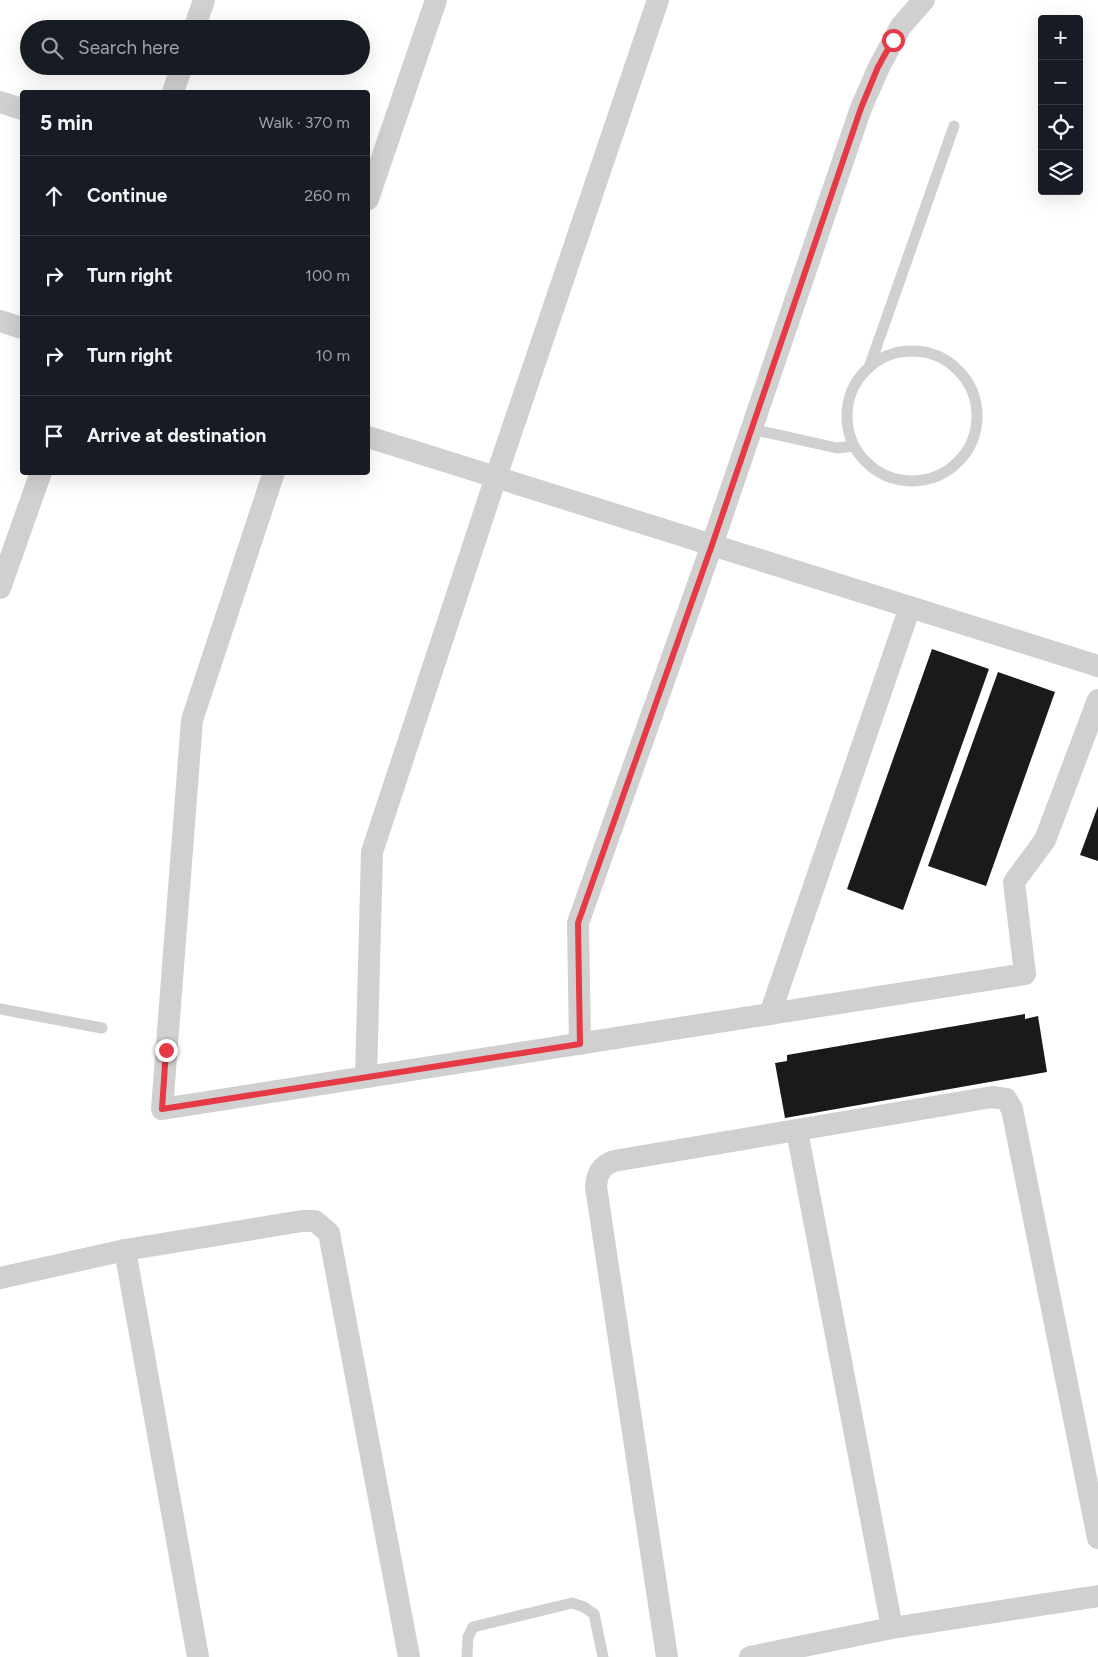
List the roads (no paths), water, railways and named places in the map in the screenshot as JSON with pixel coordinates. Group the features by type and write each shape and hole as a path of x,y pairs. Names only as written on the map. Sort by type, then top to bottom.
{"street":[{"path":"197,20 204,0"},
{"path":"370,193 436,0"},
{"path":"366,1077 372,852 496,477 658,0"},
{"path":"580,1044 578,923 712,545 861,108 878,67 901,26 924,0"},
{"path":"174,90 179,75"},
{"path":"0,102 20,108"},
{"path":"0,321 20,327"},
{"path":"370,438 1098,666"},
{"path":"0,588 40,475"},
{"path":"273,475 192,720 162,1109 1025,974 1014,882 1045,840 1098,700"},
{"path":"770,1014 910,607"},
{"path":"667,1657 596,1187 597,1174 602,1168 614,1161 992,1097 1006,1099 1012,1109 1098,1538"},
{"path":"797,1131 892,1628"},
{"path":"0,1278 125,1250 302,1220 315,1221 329,1232 409,1657"},
{"path":"125,1250 198,1657"},
{"path":"750,1657 892,1628 1098,1596"}],"lane":[{"path":"870,365 896,352 925,351 952,363 970,385 978,414 972,442 955,466 929,479 899,480 873,468 854,446 847,418 853,389 870,365 954,126"},
{"path":"751,429 837,448 854,446"},
{"path":"0,1010 102,1028"},
{"path":"467,1657 468,1637 473,1627 572,1603 584,1607 594,1614 603,1657"}]}
